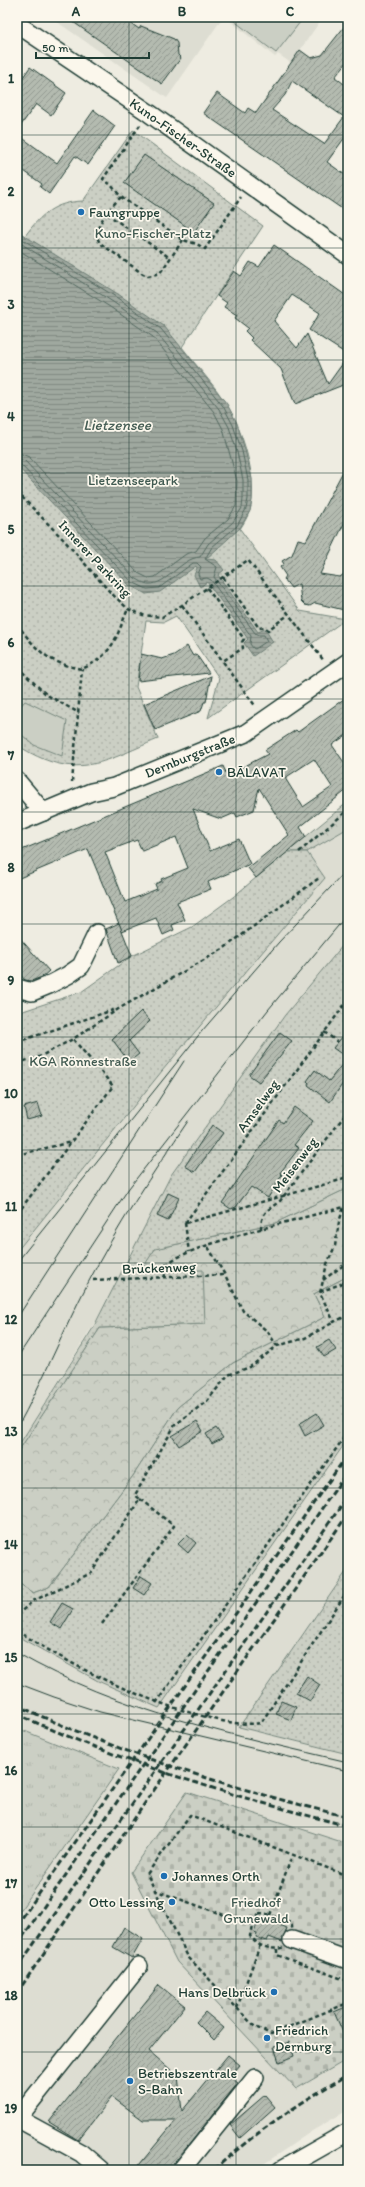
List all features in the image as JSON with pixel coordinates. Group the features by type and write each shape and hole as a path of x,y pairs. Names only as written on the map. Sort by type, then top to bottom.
{"street":[{"name":"Kuno-Fischer-Straße","path":"17,24 149,113 348,255"},
{"name":"Dernburgstraße","path":"17,823 91,792 114,787 246,733 348,662"},
{"path":"17,781 43,812"},
{"path":"17,988 32,992 49,986 68,975 81,966 97,933"},
{"path":"292,1940 348,1960"},
{"path":"101,2170 81,2153 17,2119 138,1966"},
{"path":"181,2170 255,2078"},
{"path":"281,2170 348,2132"}],"path":[{"path":"149,113 103,179 111,185 121,197 183,240 197,244 205,249 250,184"},
{"path":"121,197 107,214 96,231 97,239 100,243 143,274 148,276 160,273 183,240"},
{"path":"107,214 170,258"},
{"name":"Innerer Parkring","path":"17,492 63,539 99,581 128,609 144,615 162,617 182,606"},
{"path":"245,692 182,606 248,560 332,673"},
{"path":"222,578 259,628 265,627 268,630 288,615"},
{"path":"209,587 244,639 242,642 242,648 223,661"},
{"path":"17,624 42,654 55,662 82,669 97,662 114,645 128,609"},
{"path":"17,667 47,695 79,713"},
{"path":"70,801 82,669"},
{"path":"299,852 348,810"},
{"path":"17,1063 38,1057 72,1039 120,1008 223,949 319,878"},
{"name":"Amselweg","path":"186,1223 348,1000"},
{"path":"17,1042 120,1008"},
{"path":"324,1032 338,1042"},
{"path":"17,1214 113,1086 72,1039"},
{"name":"Meisenweg","path":"260,1229 261,1218 284,1196 348,1111"},
{"path":"17,1155 71,1142"},
{"path":"189,1252 186,1223 338,1181 348,1176"},
{"path":"334,1322 320,1292 327,1264 335,1246 336,1233 344,1207 348,1203"},
{"path":"165,1278 164,1268 167,1263 189,1252 260,1229 344,1207"},
{"path":"208,1247 225,1275 243,1311 268,1332 277,1346"},
{"path":"323,1280 348,1262"},
{"name":"Brückenweg","path":"93,1280 225,1275"},
{"path":"320,1292 348,1280"},
{"path":"102,1624 174,1526 134,1495 175,1425 207,1401 228,1375 250,1368 277,1346 305,1338 348,1315"},
{"path":"156,1703 348,1432"},
{"path":"17,1615 33,1601 91,1573 140,1499"},
{"path":"17,1631 100,1679 156,1703 230,1723 261,1723 348,1590"},
{"path":"348,1876 292,1856 190,1815 148,1872 147,1876 188,1957 255,2027 271,2034 348,2003"},
{"path":"237,2009 260,1945 250,1936 252,1925 259,1914 270,1915 292,1856"},
{"path":"153,1889 252,1925"},
{"path":"277,1949 277,1955 348,1981"}],"shaded area":[{"path":"50,17 223,17 167,98"},
{"path":"225,17 323,17 291,63 278,54 275,57"},
{"path":"348,828 348,939 285,1015 17,1448 17,1251 162,1071 325,878 307,852"},
{"path":"348,1439 348,1569 239,1727 348,1754 348,1844 187,1792 296,2089 348,2059 348,2110 312,2131 255,2170 17,2170 17,1915 118,1769 17,1728 17,1636 98,1681 159,1707"}],"green space":[{"path":"229,17 304,17 276,53"},
{"name":"Lietzenseepark","path":"133,130 263,226 182,347 227,405 238,427 248,456 251,470 252,498 250,510 240,529 300,611 346,619 208,718 219,678 176,616 164,622 146,621 136,687 158,739 104,761 88,765 72,766 55,763 37,756 17,745 17,231 25,236 37,221 50,211 64,204 83,201"},
{"path":"25,701 67,721 62,756 34,745 17,731 17,710"},
{"path":"348,802 348,828 307,852 287,852"},
{"name":"KGA Rönnestraße","path":"287,852 307,852 325,878 162,1071 17,1251 17,1013 81,992 132,956 192,927 233,897"},
{"path":"348,939 348,1188 275,1223 155,1249 140,1272 203,1270 205,1324 100,1328 17,1453 17,1448 93,1328 171,1175 285,1015"},
{"path":"348,1188 348,1276 314,1294 325,1317 233,1363 178,1407 133,1476 49,1587 33,1593 17,1582 17,1453 100,1328 205,1324 139,1272 155,1249 275,1223"},
{"path":"348,1276 348,1439 159,1708 98,1681 17,1636 17,1582 33,1593 49,1587 133,1476 178,1407 233,1363 325,1317 314,1294"},
{"path":"348,1569 348,1754 239,1727"},
{"path":"17,1728 119,1769 17,1915"},
{"name":"Friedhof Grunewald","path":"187,1792 348,1844 348,2059 296,2089 177,1962 131,1872"}],"water":[{"name":"Lietzensee","path":"17,231 118,294 164,326 227,404 237,423 245,450 252,479 252,500 250,511 240,528 206,559 216,560 224,570 218,575 258,632 265,629 273,642 253,656 244,643 248,639 207,582 200,587 194,575 197,568 196,566 160,592 146,594 129,585 17,466"}],"building":[{"path":"66,17 122,17 139,29 141,26 174,39 177,43 178,55 181,58 162,84"},
{"path":"348,22 348,61 335,77 348,87 348,133 327,162 348,177 348,213 203,113 217,93 245,113 248,108 256,113 300,50 311,58 322,55","holes":["292,81 344,117 324,144 272,110 285,95"]},
{"path":"30,67 66,93 51,115 36,104 17,131 17,86"},
{"path":"94,110 115,126 88,165 75,156 49,194 40,187 42,184 17,166 17,134 57,163"},
{"path":"144,155 214,203 194,232 124,183"},
{"path":"274,245 348,297 348,355 309,330 320,313 292,295 274,321 297,348 307,334 328,384 348,356 348,383 295,404 281,369 250,340 252,338 245,331 248,328 235,318 237,315 224,307 227,303 217,296 234,271 241,276 250,262 259,267"},
{"path":"348,462 348,515 320,574 340,577 348,571 348,611 315,603 310,606 305,605 301,601 299,584 291,588 284,579 286,576 280,567 284,564 282,561 292,555 298,539 306,541"},
{"path":"187,646 193,656 196,654 209,673 138,681 141,654 162,659 174,655"},
{"path":"211,676 206,702 204,702 201,711 155,730 144,704"},
{"path":"348,696 348,734 332,745 348,768 348,789 300,827 306,837 256,878 248,868 289,835 259,788 254,810 237,817 235,813 221,819 193,809 210,851 239,839 250,864 208,882 211,889 177,902 185,920 172,925 174,930 163,935 156,918 122,931 88,849 17,879 17,852 223,766 227,775 268,754 265,750 296,730 298,732","holes":["314,759 332,787 303,807 285,778","176,837 188,868 161,879 162,881 155,884 157,889 125,902 105,852 137,840 142,851"]},
{"path":"119,923 132,956 118,963 106,929"},
{"path":"17,935 49,971 42,977 31,981 25,980 17,971"},
{"path":"141,1011 150,1021 129,1041 139,1054 129,1062 112,1039"},
{"path":"348,1030 348,1076 330,1102 308,1085 309,1083 307,1081 315,1070 329,1081 347,1058 333,1048"},
{"path":"280,1032 292,1041 259,1082 249,1075"},
{"path":"38,1103 42,1116 27,1120 24,1107"},
{"path":"294,1107 313,1121 294,1145 299,1148 280,1173 282,1175 268,1198 251,1187 236,1207 231,1209 222,1203 279,1120 283,1123"},
{"path":"212,1125 223,1133 195,1172 185,1166"},
{"path":"168,1193 179,1198 168,1221 157,1216"},
{"path":"329,1340 336,1350 324,1357 317,1347"},
{"path":"317,1413 324,1425 305,1436 299,1424"},
{"path":"197,1421 203,1431 179,1446 172,1436"},
{"path":"216,1428 223,1438 212,1444 206,1434"},
{"path":"187,1535 196,1543 188,1553 178,1544"},
{"path":"141,1576 152,1583 144,1595 133,1588"},
{"path":"62,1603 73,1609 61,1629 50,1622"},
{"path":"307,1676 320,1685 310,1701 296,1693"},
{"path":"281,1701 296,1707 291,1720 276,1714"},
{"path":"259,1918 263,1918 287,1928 282,1942 269,1937 267,1941 256,1937 257,1933 254,1932"},
{"path":"124,1927 143,1939 132,1958 113,1947"},
{"name":"Betriebszentrale S-Bahn","path":"159,1985 185,2006 149,2051 178,2076 182,2111 228,2055 240,2065 230,2077 238,2083 169,2170 135,2170 176,2120 143,2120 112,2097 78,2140 49,2122"},
{"path":"348,2006 348,2044 334,2012"},
{"path":"205,2012 224,2028 214,2040 196,2022"},
{"path":"289,2042 294,2056 279,2062 274,2047"},
{"path":"265,2095 275,2107 240,2138 230,2125"}],"tram line":[{"path":"17,1262 202,1031 279,942 348,869"},
{"path":"17,1358 129,1188 268,1010 348,914"},
{"path":"17,1318 184,1061"},
{"path":"17,1428 99,1262 135,1201 188,1121"},
{"path":"17,1653 56,1674 96,1691 178,1720 348,1762"},
{"path":"17,1683 100,1712 348,1771"}],"railway":[{"path":"17,1925 348,1454"},
{"path":"17,1945 348,1471"},
{"path":"17,1968 348,1496"},
{"path":"17,1993 147,1800 348,1514"},
{"path":"17,1705 98,1740 180,1769 264,1795 348,1817"},
{"path":"17,1714 57,1732 180,1778 348,1826"},
{"path":"214,2170 261,2131 312,2096 348,2075"}],"place":[{"name":"Faungruppe","path":"81,212"},
{"name":"BĀLAVAT","path":"219,772"},
{"name":"Johannes Orth","path":"164,1876"},
{"name":"Otto Lessing","path":"172,1902"},
{"name":"Hans Delbrück","path":"274,1992"},
{"name":"Friedrich Dernburg","path":"267,2038"},
{"name":"Betriebszentrale S-Bahn","path":"130,2081"}],"park label":[{"name":"Kuno-Fischer-Platz","path":"153,233"}]}
